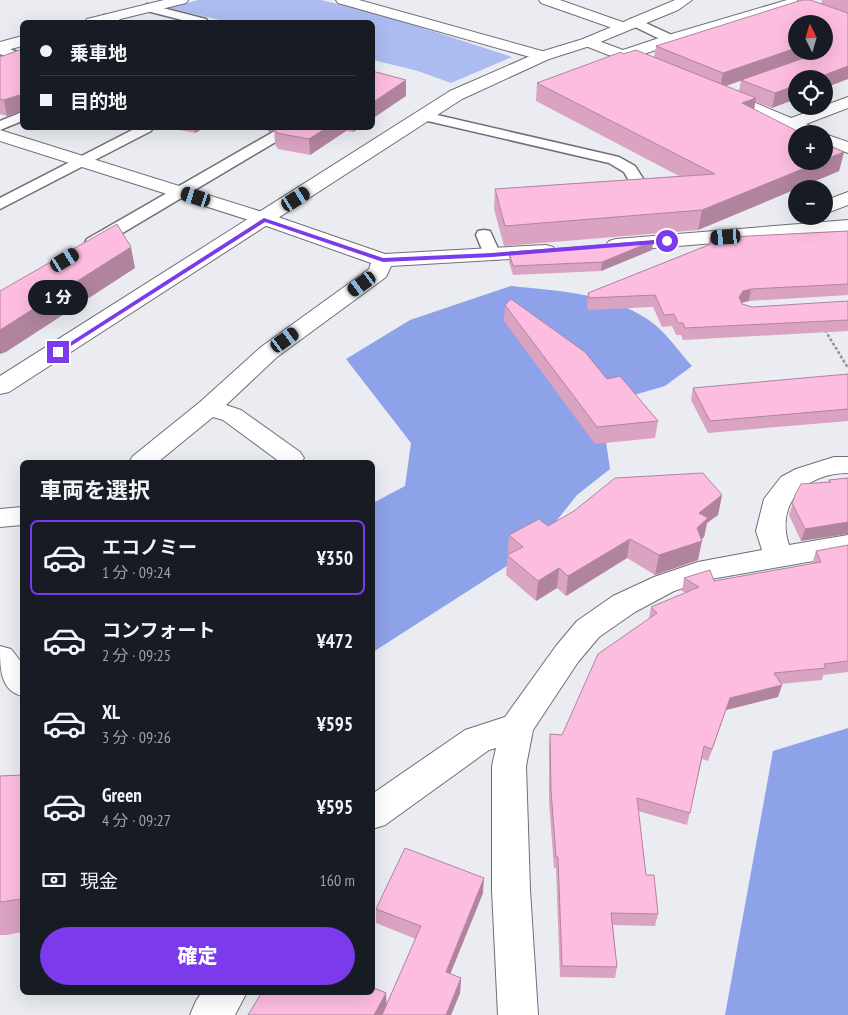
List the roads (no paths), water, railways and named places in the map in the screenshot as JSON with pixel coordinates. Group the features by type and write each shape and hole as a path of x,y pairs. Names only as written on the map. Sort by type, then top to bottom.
{"street":[{"path":"107,20 181,0"},
{"path":"343,0 543,56"},
{"path":"546,0 629,25"},
{"path":"0,387 264,220 456,95 543,56 588,42 685,0"},
{"path":"624,55 670,39 793,3"},
{"path":"0,48 20,42"},
{"path":"588,42 668,73"},
{"path":"703,87 791,124 848,102"},
{"path":"0,133 383,260 570,249"},
{"path":"833,142 848,148"},
{"path":"833,204 848,198"},
{"path":"765,234 788,224"},
{"path":"599,247 848,226"},
{"path":"144,460 209,407 269,352 378,272 383,260"},
{"path":"209,407 232,415 291,458"},
{"path":"778,556 770,531 778,499 790,483 804,474 834,465 848,465"},
{"path":"518,1015 511,890 509,766 517,727 566,654 588,630 624,604 664,584 708,569 848,545"},
{"path":"0,658 20,682"},
{"path":"375,812 477,740 517,727"},
{"path":"210,1015 225,995"}],"lane":[{"path":"147,8 192,20"},
{"path":"629,25 670,39"},
{"path":"0,48 17,57"},
{"path":"721,94 738,88"},
{"path":"424,116 614,160 630,169 642,188"},
{"path":"0,133 20,118"},
{"path":"0,204 142,130"},
{"path":"76,253 286,130"},
{"path":"484,235 492,255"}]}
